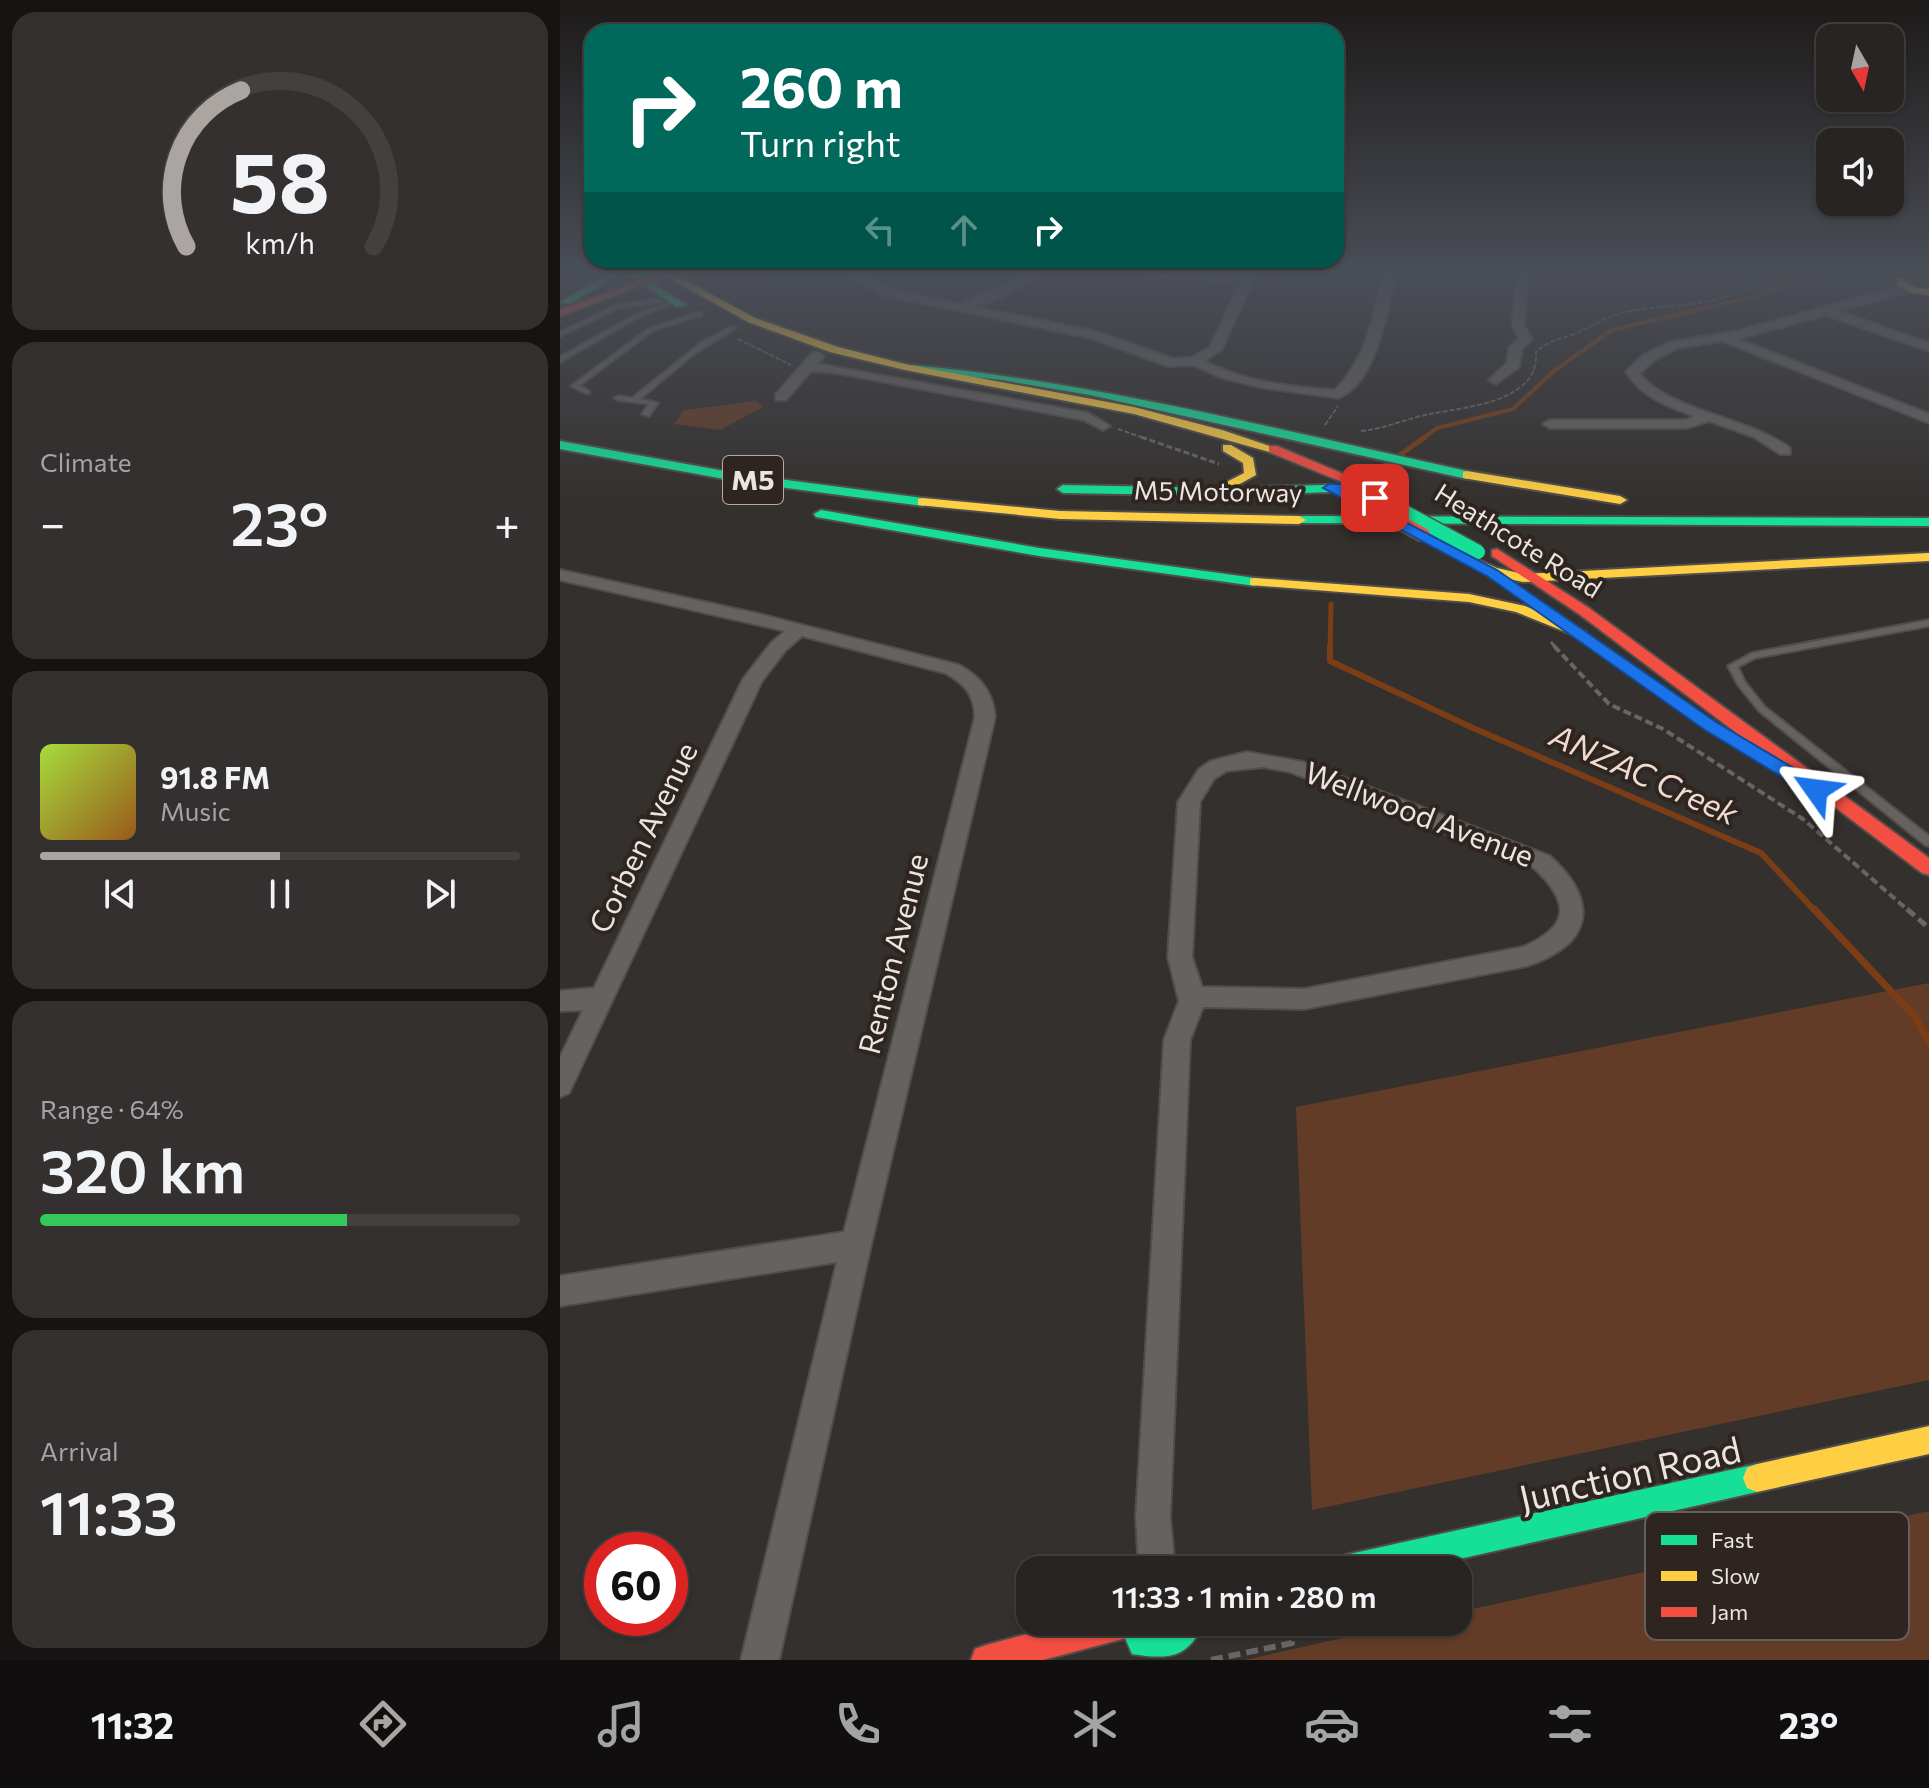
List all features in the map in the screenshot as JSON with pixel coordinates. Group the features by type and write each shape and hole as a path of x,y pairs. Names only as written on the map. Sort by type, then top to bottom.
{"main road":[{"name":"Heathcote Road","path":"784,349 813,362 1069,405 1227,449 1314,463 1455,552 1594,600 1843,806 1929,868"},
{"name":"Heathcote Road","path":"839,349 912,368 1107,405 1329,488 1406,507"},
{"path":"912,368 961,372 1105,397 1444,472 1639,502 1929,520"},
{"path":"560,443 834,482 975,488"},
{"name":"M5 Motorway","path":"560,443 664,466 833,493 1060,515 1195,520 1929,520"},
{"path":"805,511 1121,565 1260,582 1422,594 1468,589 1486,562 1406,507 1227,449"},
{"path":"1218,492 1250,475 1249,461 1227,449"},
{"name":"M5 Motorway","path":"560,464 665,484 837,510 1094,532 1342,538 1929,539"},
{"path":"1046,489 1218,492 1353,488 1377,500"},
{"path":"1537,578 1929,557"},
{"name":"Heathcote Road","path":"1422,594 1501,603 1534,613 1585,637 1486,562"},
{"path":"1594,600 1650,580 1715,569"},
{"name":"Heathcote Road","path":"1630,669 1711,726 1843,806"},
{"name":"Junction Road","path":"1408,1556 1929,1440"},
{"path":"986,1660 1078,1636"},
{"path":"1139,1636 1152,1648 1165,1649 1177,1644 1181,1636"}],"street":[{"path":"1131,349 1161,361 1196,361 1220,373 1306,392 1338,394 1356,377 1370,349"},
{"path":"1196,361 1214,349"},
{"path":"1496,380 1514,364 1517,349"},
{"path":"1664,349 1633,372 1640,382 1687,409 1760,434 1785,451"},
{"path":"1754,349 1929,419"},
{"path":"781,397 813,362 1088,417 1103,426"},
{"path":"1550,424 1687,424 1708,417"},
{"name":"Renton Avenue","path":"562,579 799,629 952,669 969,678 985,701 985,717 856,1245 760,1660"},
{"name":"Corben Avenue","path":"560,1085 753,679 770,655 799,629"},
{"name":"Wellwood Avenue","path":"1262,758 1278,761 1505,846 1542,862 1559,876 1568,888 1574,906 1573,921 1564,936 1550,948 1527,956 1304,999 1192,997 1180,957 1189,802 1198,781 1229,762 1262,758"},
{"path":"1156,1556 1153,1517 1177,1040 1180,1023 1190,1011 1192,997"},
{"path":"560,1001 600,998"},
{"path":"560,1291 856,1245"}],"lane":[{"path":"560,360 578,349"},
{"path":"587,392 574,386 623,349"},
{"path":"634,400 663,380 694,349"},
{"path":"813,362 816,349"},
{"path":"618,398 654,403 646,414"},
{"path":"1929,623 1752,656 1733,666 1741,683 1762,709 1929,842"}],"path":[{"path":"1352,431 1391,428 1419,416 1473,407 1495,399 1517,388 1536,371 1539,363 1536,352 1539,349"},
{"path":"1331,429 1325,424 1340,404 1338,394"},
{"path":"1103,426 1131,432 1196,457 1227,449"},
{"path":"1549,640 1609,704 1663,729 1803,819 1929,928"},
{"path":"1211,1660 1292,1643 1291,1636"}],"shaded area":[{"path":"756,401 763,407 720,430 674,424 684,410"},
{"path":"1929,983 1929,1380 1312,1510 1296,1107"},
{"path":"1929,1511 1929,1660 1245,1660 1351,1636 1472,1636 1472,1609 1645,1572 1645,1640 1909,1640 1909,1515"}],"waterway":[{"name":"ANZAC Creek","path":"1422,439 1437,428 1513,409 1555,370 1584,349"},
{"name":"ANZAC Creek","path":"1400,455 1425,437"},
{"name":"ANZAC Creek","path":"1364,475 1388,464"},
{"name":"ANZAC Creek","path":"1330,648 1331,604"},
{"name":"ANZAC Creek","path":"1330,648 1330,661 1473,728 1761,853 1815,911"},
{"name":"ANZAC Creek","path":"1814,909 1915,1017 1929,1042"}],"traffic: fast":[{"path":"912,368 1002,377 1090,392 1467,475"},
{"path":"560,445 741,478 923,502"},
{"path":"1063,489 1218,492 1355,488 1381,492"},
{"path":"1397,508 1478,552"},
{"path":"821,514 1039,552 1255,582"},
{"path":"1299,520 1929,522"},
{"path":"1408,1556 1757,1478"},
{"path":"1140,1636 1143,1643 1160,1649 1177,1642 1181,1636"}],"traffic: slow":[{"path":"832,349 905,367 1134,411 1273,449"},
{"path":"1218,492 1250,475 1249,461 1227,448"},
{"path":"1467,475 1620,500"},
{"path":"923,502 1060,515 1299,520"},
{"path":"1472,561 1492,571 1523,578 1929,557"},
{"path":"1255,582 1469,598 1520,609 1578,632"},
{"path":"1757,1478 1929,1440"}],"traffic: jam":[{"path":"1273,449 1396,499"},
{"path":"1373,508 1423,535"},
{"path":"1497,553 1584,611 1929,868"},
{"path":"986,1660 1077,1636"}],"route":[{"path":"1375,498 1353,488 1329,488 1373,508 1492,573 1711,726 1816,790"}]}
